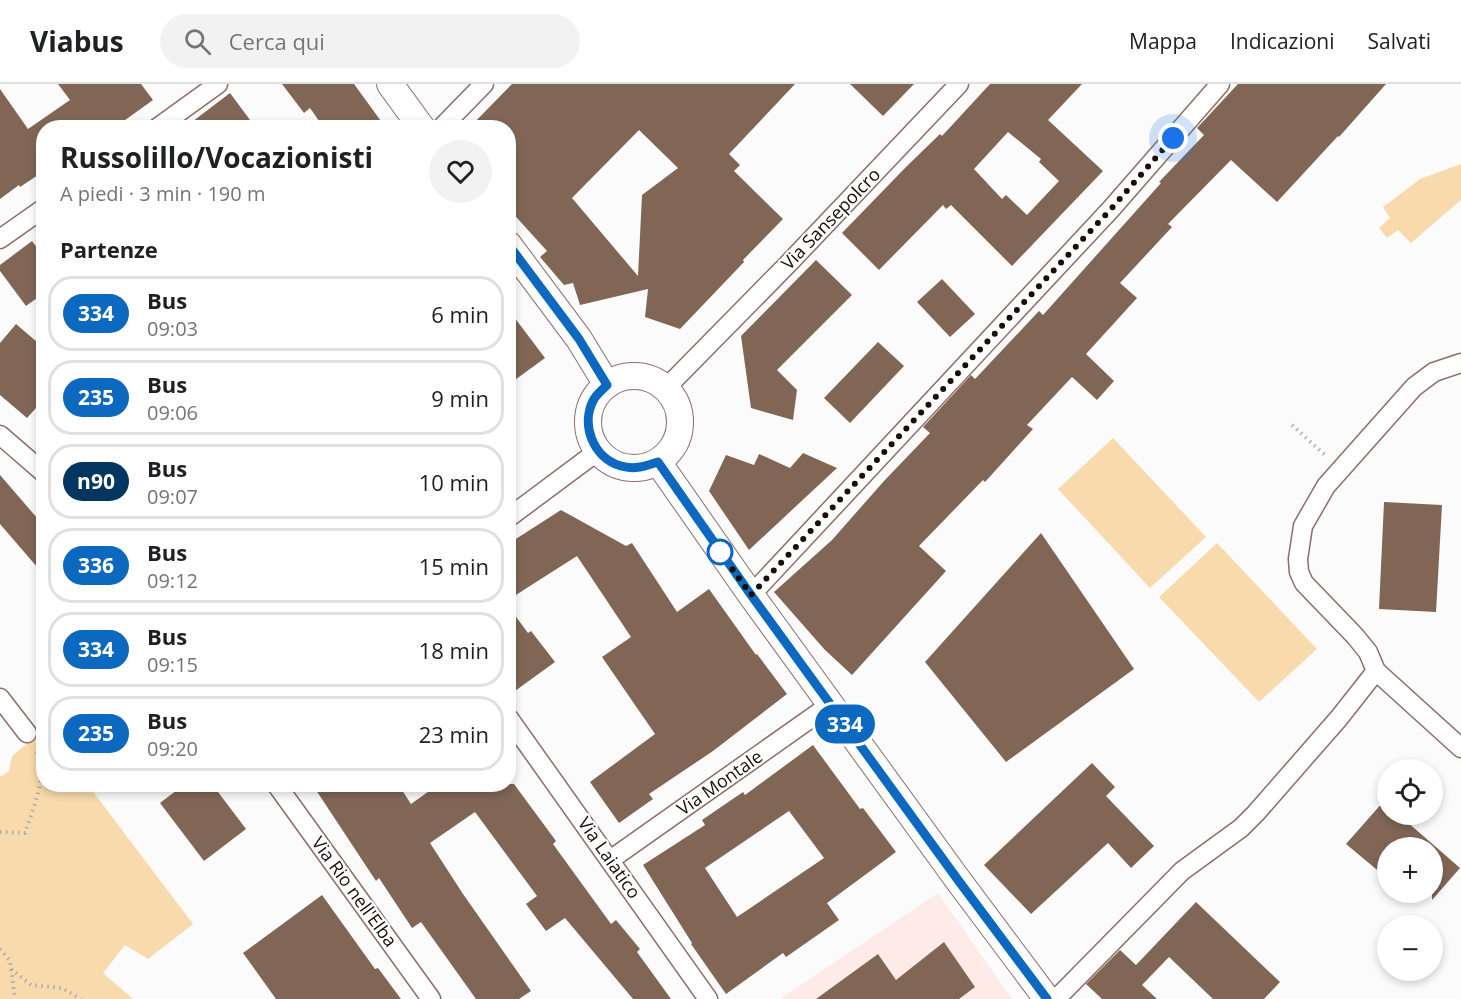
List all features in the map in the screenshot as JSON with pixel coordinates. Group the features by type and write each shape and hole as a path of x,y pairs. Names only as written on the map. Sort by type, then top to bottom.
{"street":[{"path":"168,120 218,84"},
{"path":"390,84 416,120"},
{"path":"449,120 484,84"},
{"name":"Via Sansepolcro","path":"665,388 788,264 959,84"},
{"path":"751,595 1111,209 1220,84"},
{"path":"0,239 36,214"},
{"path":"516,255 579,339 607,385"},
{"path":"1461,363 1434,372 1414,387 1326,486 1303,526 1299,551 1301,577 1313,594 1360,642 1376,671 1461,748"},
{"path":"642,377 665,388 674,401 679,416 679,431 673,446 658,462 637,468 622,467 609,461 598,451 591,439 588,425 589,410 595,397 607,385 623,378 642,377"},
{"path":"0,435 36,462"},
{"path":"516,512 598,451"},
{"path":"658,462 751,595 1047,999"},
{"path":"1056,999 1182,871 1240,828 1256,813 1339,718 1376,671"},
{"path":"0,698 27,734"},
{"name":"Via Montale","path":"610,860 831,704"},
{"name":"Via Laiatico","path":"516,728 708,999"},
{"name":"Via Rio nell'Elba","path":"282,792 432,999"}],"path":[{"path":"1292,426 1327,456"},
{"path":"27,734 36,751"},
{"path":"0,832 25,833 37,792"},
{"path":"0,949 10,961 15,999"},
{"path":"11,969 31,986 62,988 81,999"}],"shaded area":[{"path":"1461,164 1461,200 1411,243 1398,230 1387,238 1379,228 1390,218 1383,207 1420,179"},
{"path":"1113,438 1206,537 1150,588 1058,489"},
{"path":"1217,543 1317,649 1259,702 1159,597"},
{"path":"36,736 36,792 93,792 193,924 148,959 125,945 103,973 133,999 0,999 0,777 9,771 12,756"},
{"path":"938,893 1012,999 780,999"}],"building":[{"path":"58,84 141,84 153,100 125,120 41,120 70,100"},
{"path":"282,84 354,84 380,120 318,120 310,108 304,113"},
{"path":"512,84 795,84 729,154 740,165 734,171 783,219 680,329 645,317 648,289 580,305 573,283 564,285 540,257 547,251 516,217 516,120 477,120","holes":["639,130 678,168 642,195 638,276 572,198"]},
{"path":"850,84 914,84 883,116"},
{"path":"990,84 1082,84 1048,120 1103,171 1012,266 951,205 946,209 943,205 879,270 842,233 940,134 942,136","holes":["1008,132 1041,159 1039,162 1059,181 1027,215 1006,195 1002,199 974,169"]},
{"path":"1238,84 1386,84 1277,202 1231,160 1168,224 1172,227 1120,283 1137,298 1086,354 1114,381 1097,400 1072,377 1027,425 1033,429 985,482 983,480 919,546 946,571 852,675 825,650 774,592 832,540 930,433 923,427 971,375 975,379 1039,311 1043,315 1161,183 1159,182 1204,135 1197,128"},
{"path":"0,89 28,129 36,123 36,176 0,199"},
{"path":"230,93 250,120 195,120"},
{"path":"32,241 36,246 36,299 26,306 0,271 0,265"},
{"path":"816,260 852,295 777,370 797,390 793,420 751,408 741,336"},
{"path":"942,279 975,314 950,337 917,302"},
{"path":"516,320 545,358 516,379"},
{"path":"16,324 36,341 36,408 27,418 0,395 0,343"},
{"path":"878,342 904,366 850,423 824,398"},
{"path":"803,453 837,468 749,550 709,491 726,455 754,465 759,454 790,468"},
{"path":"0,475 36,517 36,566 0,524"},
{"path":"1384,502 1442,505 1436,612 1379,609"},
{"path":"561,510 626,546 632,543 677,612 709,589 787,694 713,751 649,794 653,799 619,823 590,782 655,734 602,657 631,637 577,556 516,595 516,539"},
{"path":"1041,533 1134,669 1006,762 925,662"},
{"path":"516,617 528,633 531,631 555,662 516,690"},
{"path":"813,745 860,809 863,808 896,852 827,903 839,920 786,957 783,953 726,994 691,944 643,865 705,825 702,820 743,792 745,795","holes":["789,811 824,858 737,917 705,868"]},
{"path":"1092,763 1115,787 1106,796 1154,846 1131,868 1108,843 1031,914 984,865"},
{"path":"516,787 556,841 553,844 611,924 616,920 640,949 637,952 671,999 633,999 565,918 546,931 526,904 537,896 475,812 430,843 531,991 519,999 476,999 421,922 412,928 379,878 376,881 317,792 403,792 411,804 428,792 516,792"},
{"path":"174,792 218,792 246,829 204,861 160,803"},
{"path":"1377,809 1377,825 1411,825 1424,837 1377,837 1377,870 1346,844"},
{"path":"1443,853 1460,868 1443,887"},
{"path":"322,895 375,969 378,968 401,999 276,999 243,953"},
{"path":"1196,902 1280,982 1264,999 1213,999 1169,957 1142,985 1157,999 1102,999 1086,984 1120,950 1136,965"},
{"path":"944,942 975,987 959,999 816,999 878,954 896,980"}],"bus line":[{"name":"334","path":"516,255 579,339 607,385 595,397 589,410 588,425 591,439 598,451 609,461 622,467 637,468 658,462 751,595 1047,999"}],"route":[{"path":"720,552 751,595 1111,209 1173,138"}]}
